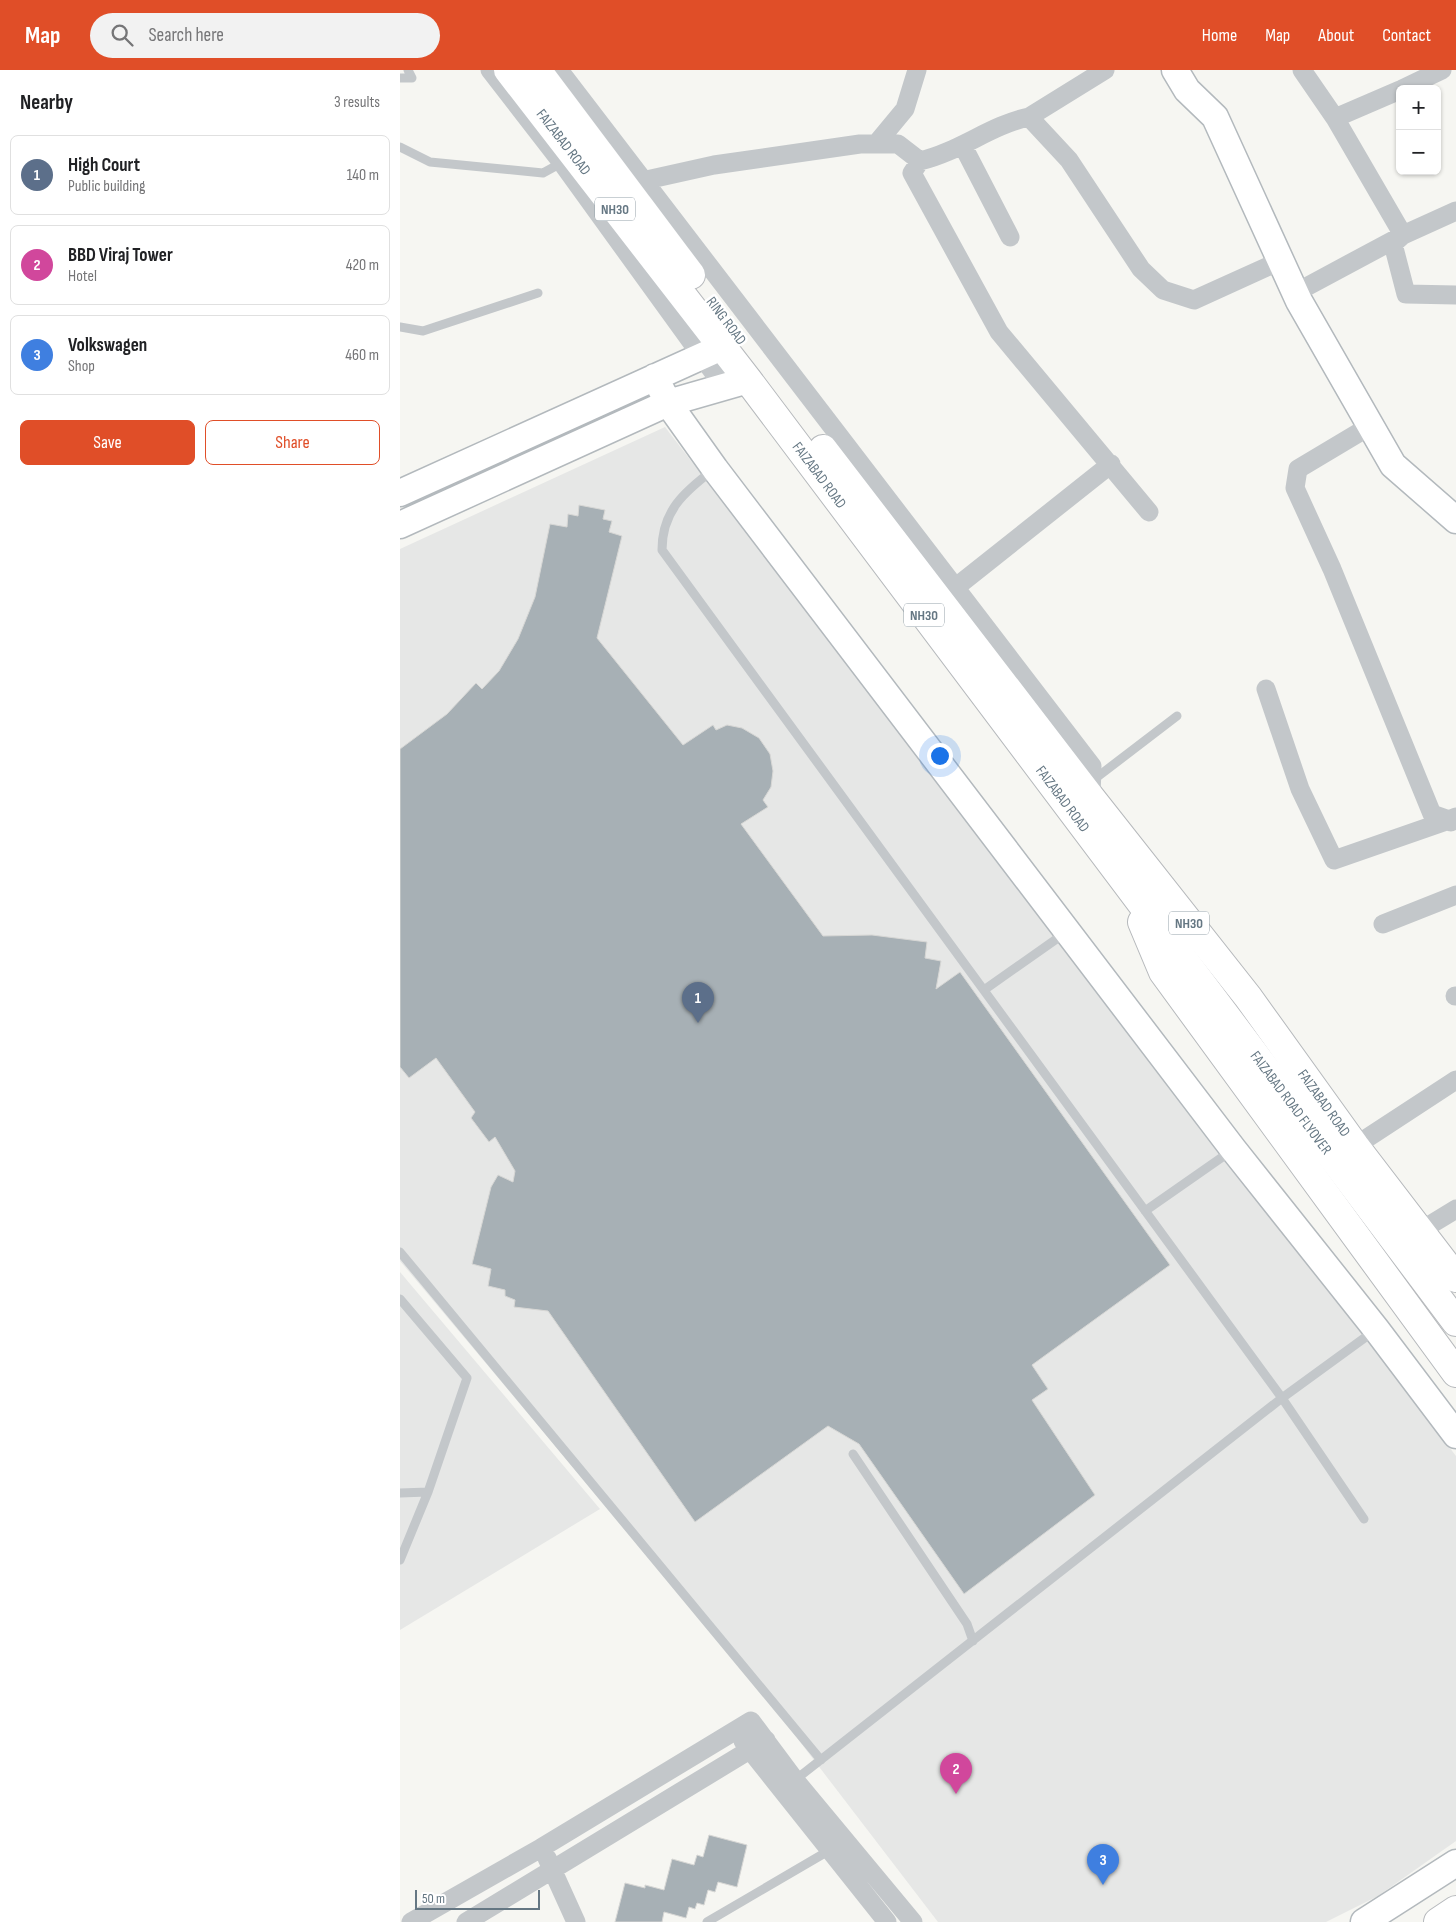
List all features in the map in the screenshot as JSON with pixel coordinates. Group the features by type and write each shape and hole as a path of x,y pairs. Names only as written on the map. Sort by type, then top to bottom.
{"highway":[{"name":"FAIZABAD ROAD","path":"508,70 568,159 736,383 1125,884"},
{"name":"RING ROAD","path":"537,70 632,183 917,571"},
{"name":"FAIZABAD ROAD","path":"917,571 948,594 1091,790 1248,997 1355,1146 1456,1278"},
{"name":"FAIZABAD ROAD FLYOVER","path":"1125,884 1456,1322"},
{"name":"NH30","path":"1125,884 1162,972 1456,1372"},
{"path":"1438,1922 1456,1910"}],"street":[{"path":"490,70 568,159"},
{"path":"559,70 632,183 948,594 1111,464"},
{"path":"876,144 905,108 917,70"},
{"path":"1105,70 1029,117 1015,120 942,156 920,161 912,173 999,332 1111,464 1149,512"},
{"path":"1175,70 1187,90 1215,118 1295,294 1393,465 1456,520"},
{"path":"1302,70 1335,118 1403,235"},
{"path":"1410,85 1442,70"},
{"path":"1335,118 1396,91"},
{"path":"1029,117 1069,160 1141,269 1163,290 1194,300 1280,261"},
{"path":"632,183 714,165 860,144 898,144 920,161"},
{"path":"963,146 1010,237"},
{"path":"1295,294 1403,235 1456,211"},
{"path":"1403,235 1393,244 1406,294 1456,295"},
{"path":"400,493 712,351"},
{"path":"656,377 668,403 715,469 1233,1149 1376,1329 1456,1435"},
{"path":"400,525 668,403 736,383"},
{"path":"1370,426 1298,469 1295,488 1332,569 1432,814 1454,822"},
{"path":"1266,689 1300,789 1334,860 1454,822"},
{"path":"1383,924 1456,895"},
{"path":"1355,1146 1456,1080"},
{"path":"1420,1231 1456,1209"},
{"path":"411,1922 541,1848 751,1721 795,1780 913,1922"},
{"path":"734,1731 887,1922"},
{"path":"466,1922 766,1740"},
{"path":"541,1848 553,1869 576,1922"},
{"path":"1364,1922 1456,1863"}],"lane":[{"path":"400,78 412,78 408,70"},
{"path":"400,147 430,162 543,173 568,159"},
{"path":"400,327 423,331 538,293"},
{"path":"715,469 689,488 668,516 662,532 662,550 1282,1398 1364,1519"},
{"path":"1091,790 1177,716"},
{"path":"984,990 1067,931"},
{"path":"1145,1211 1233,1149"},
{"path":"400,1252 821,1760"},
{"path":"400,1300 467,1378 428,1492 400,1560"},
{"path":"795,1780 1282,1398 1376,1329"},
{"path":"853,1454 967,1624 973,1641"},
{"path":"400,1493 428,1492"},
{"path":"707,1922 830,1850"}],"shaded area":[{"path":"665,427 1456,1456 1456,1841 1378,1896 1326,1922 938,1922 761,1691 400,1261 400,549"},
{"path":"400,1272 600,1509 400,1630"}],"building":[{"path":"579,505 605,510 603,519 612,521 609,532 622,536 597,638 683,745 713,725 716,730 727,725 742,728 759,738 770,754 773,771 771,787 763,800 768,807 741,824 823,936 872,935 927,942 925,958 941,961 936,989 960,972 1170,1265 1032,1365 1048,1389 1032,1400 1095,1495 964,1594 859,1444 828,1426 695,1522 548,1311 514,1307 515,1300 505,1296 505,1290 488,1286 491,1269 472,1264 491,1187 498,1175 513,1182 515,1171 495,1137 489,1142 471,1118 475,1112 436,1058 409,1078 400,1067 400,749 447,714 476,683 482,689 499,671 518,639 535,597 550,524 567,527 568,514 578,516"},
{"path":"709,1835 747,1845 737,1887 718,1882 715,1892 708,1890 704,1905 697,1903 695,1909 689,1907 686,1918 664,1912 662,1922 615,1922 625,1883 645,1888 645,1885 664,1890 672,1859 694,1865 697,1855 703,1857"}],"place":[{"name":"High Court","path":"698,1023"},
{"name":"BBD Viraj Tower","path":"956,1794"},
{"name":"Volkswagen","path":"1103,1885"}]}
